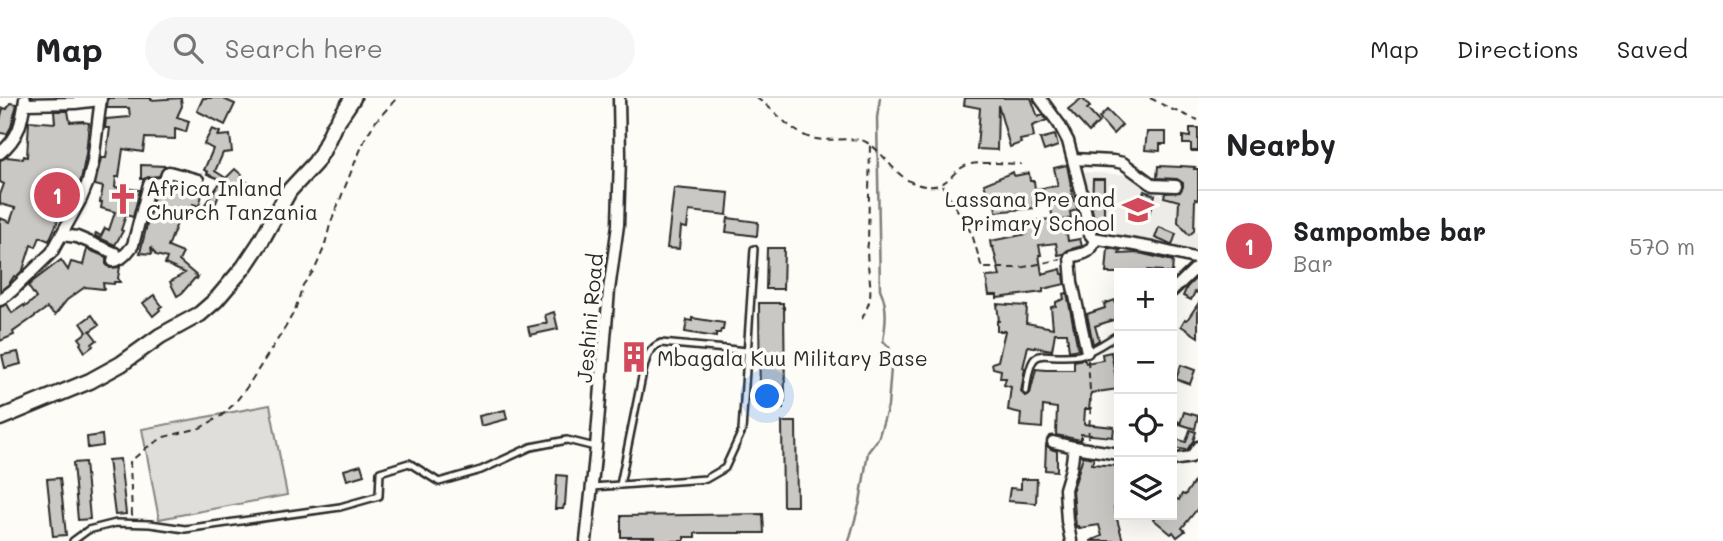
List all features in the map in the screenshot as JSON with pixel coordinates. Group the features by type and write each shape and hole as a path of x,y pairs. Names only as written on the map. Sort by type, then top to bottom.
{"street":[{"path":"0,418 90,381 200,314 216,300 244,267 289,191 315,163 334,126 353,98"},
{"name":"Jeshini Road","path":"586,541 609,289 618,225 619,98"},
{"path":"1040,98 1064,132 1073,159 1089,233 1095,239 1152,248 1198,260"},
{"path":"0,153 13,142 25,101 75,103 100,99 88,182 62,235 46,259 0,300"},
{"path":"1073,159 1123,163 1153,185 1175,186"},
{"path":"62,235 77,237 115,253 113,261 118,260 133,245 149,184 164,183 169,172 198,180"},
{"path":"1087,352 1072,282 1070,257 1086,254 1095,239"},
{"path":"1177,286 1198,266"},
{"path":"1053,442 1114,453"},
{"path":"1071,541 1065,489 1074,447"},
{"path":"1177,459 1191,457 1198,447"}],"lane":[{"path":"592,487 706,479 725,468 743,431 754,249"},
{"path":"1026,391 1029,370 1035,358 1041,355 1087,352 1114,337"},
{"path":"620,485 643,372 653,346 661,343 748,351"},
{"path":"73,541 88,530 116,523 186,529 340,507 379,496 380,472 409,463 439,482 481,470 531,447 567,440 596,447"}],"path":[{"path":"133,524 130,462 164,437 200,428 221,416 247,387 285,328 295,310 303,285 315,269 367,135 397,98"},
{"path":"756,98 810,138 823,141 863,140 895,171 925,186 941,184 967,165 1021,164"},
{"path":"1150,98 1198,120"},
{"path":"862,319 870,298 866,257 870,144"},
{"path":"941,184 972,234 982,268 1020,268 1070,257"},
{"path":"1087,352 1091,406 1087,449"}],"shaded area":[{"name":"Lassana Pre and Primary School","path":"1083,172 1130,175 1167,200 1187,201 1186,220 1198,235 1198,255 1098,235 1093,231"},
{"path":"270,405 287,495 159,519 142,429"}],"building":[{"path":"108,98 181,98 182,106 177,117 189,121 186,132 175,129 175,139 145,138 143,152 123,149 115,187 140,190 133,217 126,215 121,230 123,231 115,245 95,236 96,233 101,236 105,228 109,230 115,212 101,208 103,187 95,185 101,158 106,158 110,128 105,128 106,119 130,117 129,108 107,108"},
{"path":"203,98 221,98 235,104 225,125 197,111"},
{"path":"965,98 1031,98 1038,117 1043,115 1047,120 1032,126 1034,137 1020,140 1021,143 1010,147 998,105 997,150 977,149 980,108 964,105"},
{"path":"1082,98 1090,107 1087,109 1099,122 1089,132 1068,109"},
{"path":"10,103 17,104 11,127 7,134 0,133 3,108 7,109"},
{"path":"1107,110 1122,125 1113,134 1099,118"},
{"path":"54,111 68,111 70,122 89,123 81,180 72,201 68,199 66,205 62,204 49,241 40,237 36,247 31,245 23,270 0,291 0,218 10,222 15,208 0,204 4,184 0,182 0,160 7,157 27,157 29,121 55,123"},
{"path":"1190,128 1198,128 1198,151 1191,151 1191,144 1183,144 1183,136 1190,137"},
{"path":"212,129 220,132 218,136 230,135 232,152 223,153 215,171 226,178 235,169 243,176 241,178 249,183 246,191 224,181 213,211 203,207 222,180 204,170 213,149 204,144"},
{"path":"1147,132 1166,132 1166,144 1160,144 1160,151 1145,150"},
{"path":"1055,135 1058,146 1044,151 1040,139"},
{"path":"141,165 165,166 159,176 141,179"},
{"path":"1067,165 1077,210 1070,212 1071,218 1064,220 1065,234 1068,241 1080,239 1082,246 1058,255 1056,243 1039,245 1042,274 1061,269 1065,284 1043,289 1043,292 997,298 997,295 989,295 986,277 1000,276 990,241 1027,234 1028,221 1053,219 1049,199 1033,202 1034,208 996,212 994,193 988,195 984,184 1013,172 1014,176 1029,173 1035,189 1058,186 1054,168"},
{"path":"1158,166 1198,169 1194,231 1189,235 1178,222 1179,201 1164,197 1165,193 1180,192 1183,183 1177,179 1157,178"},
{"path":"1093,179 1104,179 1104,218 1094,218"},
{"path":"173,181 204,188 199,206 193,204 192,208 188,207 186,215 181,213 168,247 183,253 179,261 198,277 177,296 170,282 185,273 165,264 167,258 156,255 151,247 152,254 140,253 155,192 166,194"},
{"path":"674,188 729,193 727,215 689,211 687,228 681,227 679,249 667,248"},
{"path":"1144,191 1155,195 1147,220 1136,216"},
{"path":"728,218 758,222 757,236 726,232"},
{"path":"1159,227 1176,234 1172,245 1155,238"},
{"path":"767,248 784,248 783,289 766,289"},
{"path":"1108,248 1120,250 1119,254 1139,253 1173,261 1172,268 1114,268 1114,273 1106,273"},
{"path":"87,249 106,257 106,264 110,268 120,267 120,282 103,283 104,289 85,287 67,300 55,315 47,308 13,332 14,335 0,341 0,307 7,304 12,313 24,305 25,307 36,298 28,286 32,282 61,260 68,270 71,262 83,265"},
{"path":"1196,278 1198,293 1195,292 1191,300 1183,296"},
{"path":"1067,293 1078,349 1069,351 1067,333 1055,333 1052,350 1028,346 1021,392 1025,396 1030,394 1036,369 1074,370 1074,361 1084,359 1086,363 1103,360 1102,354 1111,352 1114,390 1091,393 1089,409 1085,409 1084,424 1114,427 1113,437 1081,434 1081,440 1056,435 1057,408 1043,406 1042,428 1020,426 1021,413 1008,410 1011,387 1004,385 1006,378 1000,378 1001,370 993,368 992,363 998,361 1005,331 997,331 997,304 1027,306 1026,323 1053,328 1051,307 1064,299 1063,294"},
{"path":"154,295 162,306 153,316 143,303"},
{"path":"1114,300 1114,320 1095,326 1099,340 1093,344 1087,314 1105,308 1104,304"},
{"path":"759,303 783,303 784,307 783,409 760,409"},
{"path":"1198,304 1198,337 1181,326"},
{"path":"554,312 558,329 530,335 528,327 547,323 545,315"},
{"path":"92,315 99,325 90,331 97,340 85,352 79,338 87,332 81,323"},
{"path":"692,318 724,323 723,330 716,333 716,337 685,332 687,320 692,321"},
{"path":"18,352 21,364 5,368 2,355"},
{"path":"1181,365 1195,370 1190,384 1177,379"},
{"path":"505,410 507,419 481,426 479,416"},
{"path":"1184,412 1198,416 1195,429 1180,424"},
{"path":"782,422 796,422 797,506 783,506"},
{"path":"1190,430 1196,432 1187,450 1177,449 1177,439 1186,442"},
{"path":"102,435 103,446 88,448 87,437"},
{"path":"1046,445 1057,451 1057,471 1045,470"},
{"path":"1083,456 1094,458 1092,464 1114,466 1114,520 1117,520 1123,541 1090,541 1102,536 1099,525 1076,527 1073,490"},
{"path":"120,459 126,514 115,515 108,460"},
{"path":"85,462 90,519 78,520 73,463"},
{"path":"361,465 364,475 347,480 344,470"},
{"path":"557,475 567,476 563,509 555,509"},
{"path":"1198,476 1198,508 1182,528 1185,531 1177,537 1154,520 1177,520 1177,499 1182,494 1185,495"},
{"path":"60,478 66,535 53,536 47,479"},
{"path":"1021,479 1037,479 1036,503 1008,501 1010,488 1021,489"},
{"path":"763,514 764,533 695,533 695,537 684,537 684,541 655,541 655,537 621,537 621,516"}],"waterway":[{"path":"849,541 860,502 868,452 878,439 888,406 892,355 883,341 885,308 880,289 877,118 880,98"}],"place":[{"name":"Sampombe bar","path":"57,195"},
{"name":"Africa Inland Church Tanzania","path":"123,199"},
{"name":"Lassana Pre and Primary School","path":"1138,210"},
{"name":"Mbagala Kuu Military Base","path":"634,357"}]}
